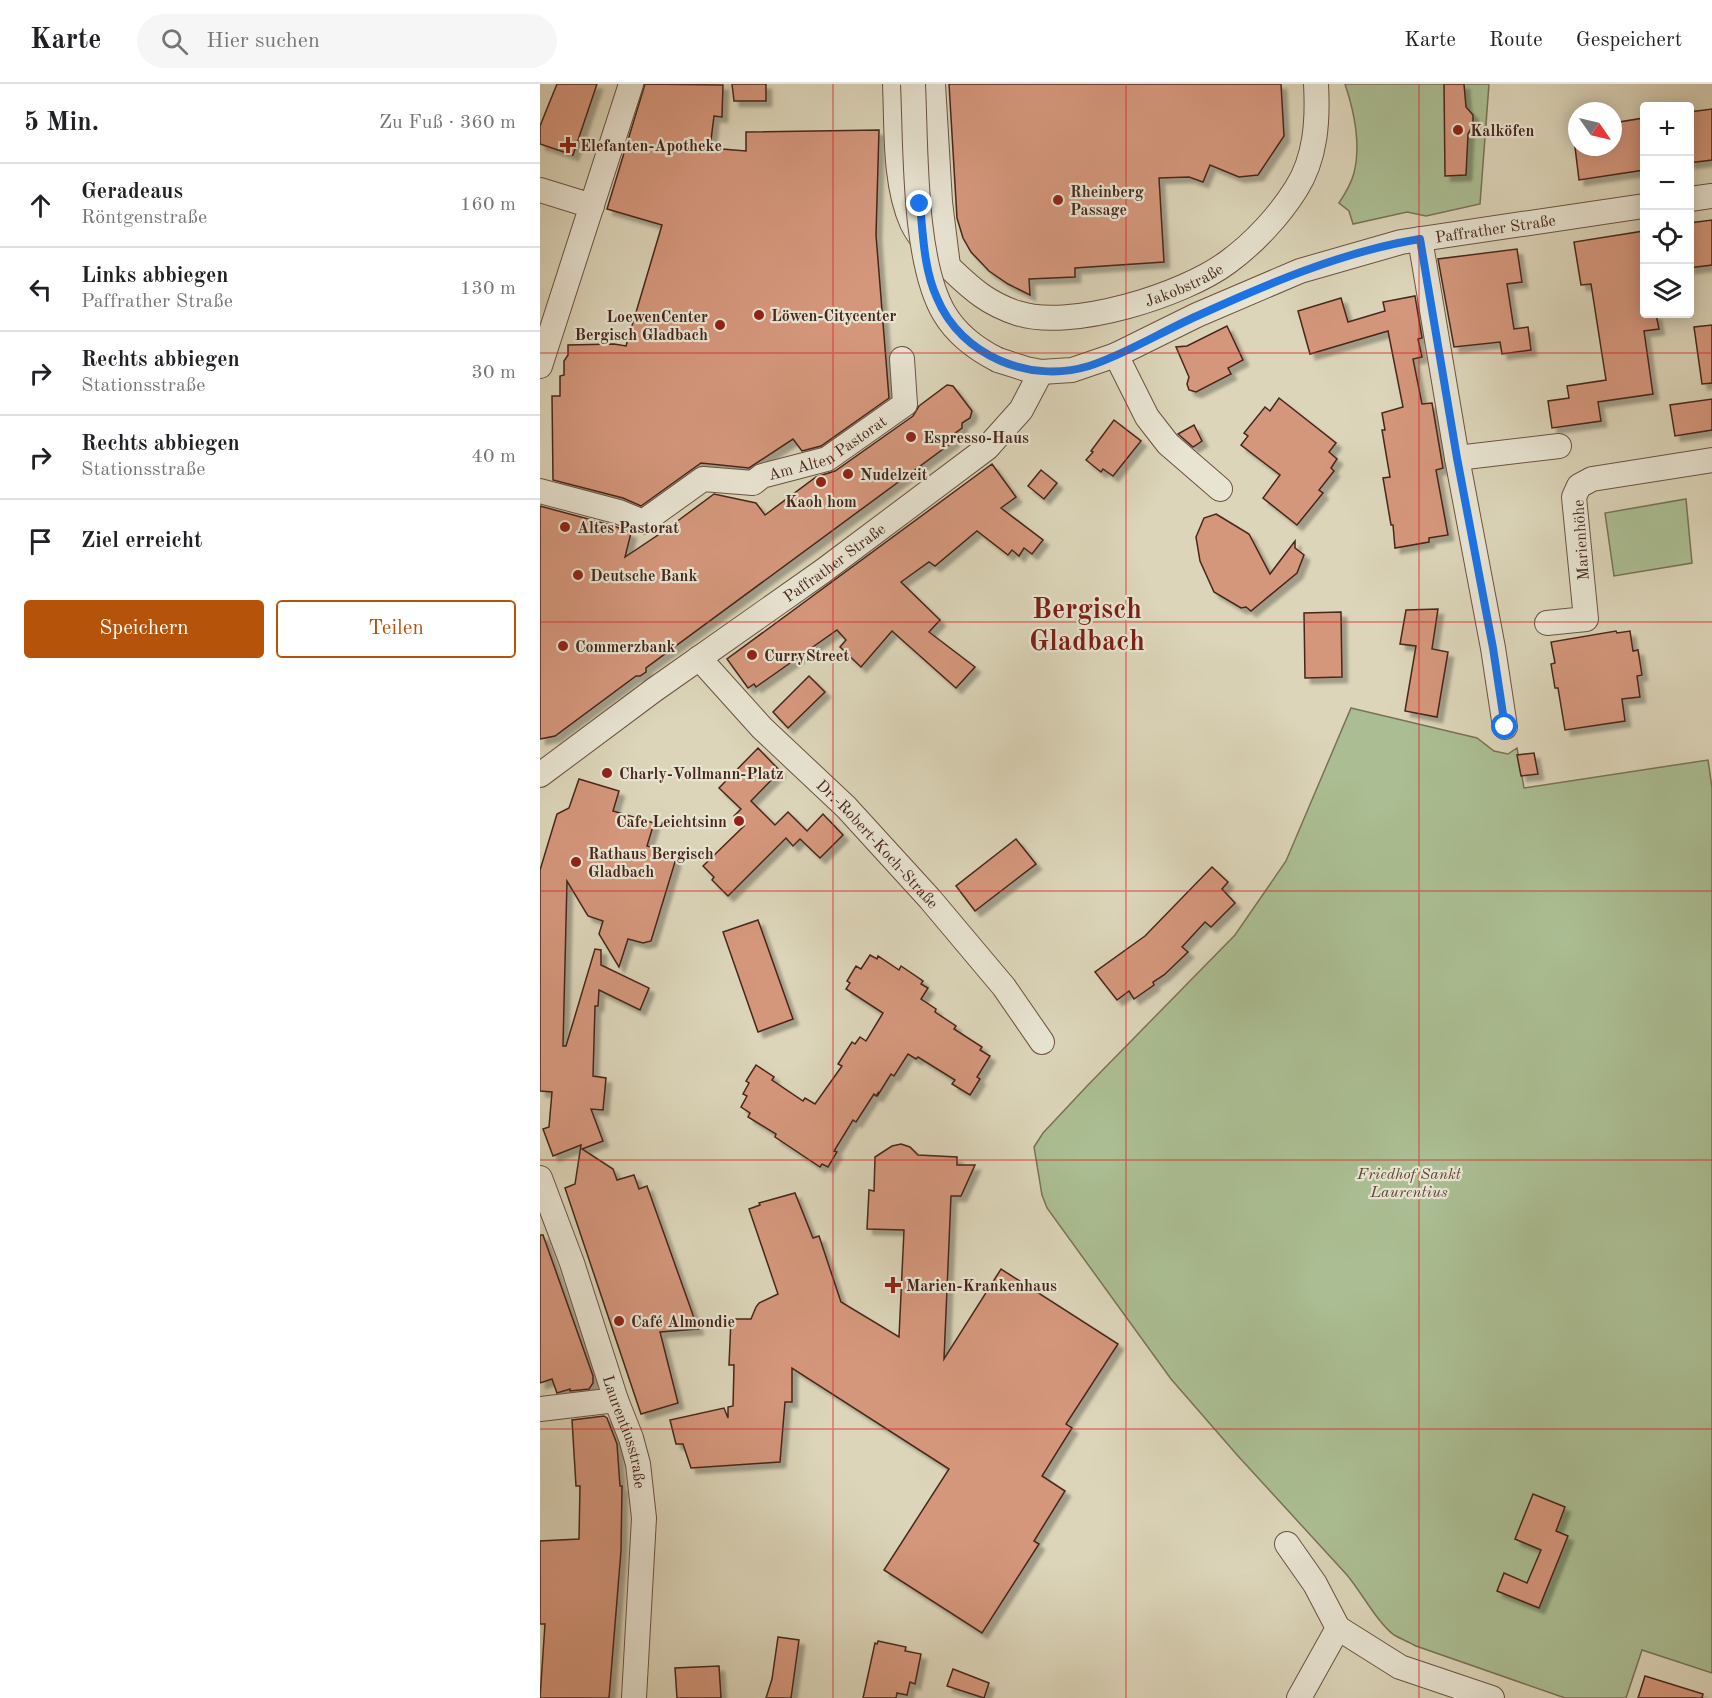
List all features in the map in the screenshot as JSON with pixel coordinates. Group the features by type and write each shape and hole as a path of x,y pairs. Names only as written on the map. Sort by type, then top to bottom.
{"street":[{"path":"540,366 630,84"},
{"name":"Jakobstraße","path":"895,84 904,203 913,226 924,242 972,290 990,302 1018,314 1042,318 1120,309 1196,280 1228,262 1278,215 1297,188 1308,165 1315,139 1317,84"},
{"path":"913,84 921,221 925,254 934,292 943,312 959,333 978,349 1013,366 1041,372"},
{"path":"933,84 940,202 948,266"},
{"path":"540,190 592,206"},
{"path":"1694,198 1712,196"},
{"name":"Paffrather Straße","path":"540,775 699,658 823,571 987,448 1021,410 1041,372 1072,370 1116,355 1197,315 1300,271 1401,242 1640,207"},
{"path":"1420,239 1505,727"},
{"path":"1116,355 1147,417 1168,444 1220,489"},
{"name":"Am Alten Pastorat","path":"540,491 619,512 643,522 704,479 753,483 762,476 828,459 905,404 902,359"},
{"path":"1457,458 1559,446"},
{"name":"Marienhöhe","path":"1547,623 1586,620 1574,497 1579,486 1592,479 1712,460"},
{"name":"Dr.-Robert-Koch-Straße","path":"699,658 762,729 846,807 930,899 1004,987 1042,1042"},
{"name":"Laurentiusstraße","path":"540,1178 572,1263 638,1464 644,1518 634,1698"},
{"path":"540,1409 616,1400"},
{"path":"1287,1544 1315,1584 1338,1628 1400,1667 1492,1698"},
{"path":"1299,1698 1338,1628"}],"green space":[{"path":"1345,84 1489,84 1480,204 1426,216 1407,212 1353,224 1349,211 1339,203 1353,177 1357,151 1354,117"},
{"path":"1686,499 1692,563 1614,576 1605,513"},
{"name":"Friedhof Sankt Laurentius","path":"1351,708 1477,738 1494,751 1508,754 1517,748 1524,788 1708,760 1712,788 1712,1673 1642,1650 1626,1698 1565,1698 1416,1646 1394,1635 1376,1615 1347,1575 1171,1379 1047,1208 1042,1195 1034,1147 1043,1133 1087,1086 1235,935 1286,861"}],"building":[{"path":"557,84 597,84 573,155 540,144 540,126"},
{"name":"Löwen-Citycenter","path":"645,84 723,85 722,117 714,116 710,148 746,151 746,132 879,130 876,235 889,398 821,446 802,451 793,439 749,468 701,463 641,506 623,498 553,480 552,396 560,396 560,376 564,375 564,361 568,355 568,345 626,346 662,225 607,209"},
{"path":"732,84 766,84 766,101 734,101"},
{"name":"Rheinberg Passage","path":"949,84 1281,84 1284,136 1258,175 1239,177 1210,165 1203,182 1189,177 1159,178 1164,262 1075,268 1075,277 1029,279 1030,295 989,271 971,252 963,238 957,218"},
{"name":"Kalköfen","path":"1444,84 1464,84 1466,107 1473,115 1473,125 1468,134 1466,175 1445,176"},
{"path":"1712,109 1712,160 1694,162 1694,111"},
{"path":"1640,119 1640,171 1579,180 1576,156 1622,156 1622,122"},
{"path":"1712,220 1712,265 1694,267 1694,222"},
{"path":"1640,232 1640,318 1657,318 1659,329 1644,331 1653,394 1598,402 1601,421 1552,428 1548,401 1569,398 1567,386 1606,380 1591,284 1581,285 1574,242"},
{"path":"1517,249 1522,282 1507,284 1514,329 1528,327 1531,350 1502,354 1500,342 1454,347 1438,259"},
{"path":"1415,296 1422,338 1418,339 1422,357 1413,359 1422,404 1432,403 1443,468 1436,470 1448,535 1429,538 1429,542 1395,548 1393,525 1391,525 1383,478 1390,477 1382,430 1385,430 1382,413 1403,407 1388,331 1310,354 1298,311 1341,298 1348,322 1385,311 1383,302"},
{"path":"1712,325 1712,383 1702,384 1694,327"},
{"path":"1227,326 1243,360 1228,368 1231,374 1196,392 1189,390 1187,384 1189,377 1176,347 1187,346"},
{"path":"947,385 953,386 972,411 970,418 962,423 962,428 951,436 954,441 646,668 646,672 636,676 555,736 540,739 540,506 614,526 631,533 625,557 714,494 756,503 765,515 816,477 835,471 913,416 919,406"},
{"path":"1279,398 1336,443 1329,452 1337,459 1331,468 1334,471 1319,490 1323,493 1297,525 1263,498 1280,475 1241,445 1248,436 1244,433 1265,407 1270,411"},
{"path":"1712,399 1712,430 1675,436 1670,405"},
{"path":"1114,420 1141,441 1113,476 1103,469 1101,472 1086,460"},
{"path":"1194,425 1202,441 1193,447 1178,434"},
{"path":"992,464 1016,497 1001,508 1043,540 1032,554 1024,548 1019,556 1012,550 1008,555 977,531 935,566 929,562 901,582 940,620 929,632 975,667 956,688 892,631 861,667 840,647 846,640 837,630 756,687 754,684 748,688 727,659"},
{"path":"1041,470 1057,483 1044,499 1028,486"},
{"path":"1216,514 1249,534 1270,574 1295,541 1295,548 1304,555 1297,573 1251,611 1246,607 1241,608 1214,592 1200,561 1196,537 1204,518"},
{"path":"1438,609 1432,649 1448,652 1437,717 1405,711 1416,646 1400,644 1406,610"},
{"path":"1341,612 1342,677 1305,678 1304,613"},
{"path":"1616,631 1617,633 1630,631 1633,651 1638,650 1642,675 1637,676 1640,697 1622,699 1625,721 1565,730 1558,688 1555,688 1551,664 1555,663 1551,642"},
{"path":"809,676 825,692 788,728 773,712"},
{"path":"758,748 780,771 751,801 775,825 788,812 807,831 823,814 843,835 820,858 800,839 793,846 786,838 728,896 712,880 714,877 703,866 744,826 734,816 741,809 719,788"},
{"path":"1534,753 1538,774 1521,776 1517,755"},
{"path":"579,779 619,791 613,811 654,823 647,846 675,855 675,862 651,941 643,943 628,939 619,967 599,934 603,921 588,916 567,881 563,1046 566,1046 595,949 601,950 601,965 649,988 640,1010 599,990 598,1006 595,1006 593,1076 606,1078 603,1110 591,1109 603,1141 582,1149 613,1169 617,1180 634,1175 639,1189 647,1186 698,1329 660,1332 678,1403 641,1414 565,1188 575,1184 581,1145 553,1156 543,1129 549,1127 552,1092 540,1091 540,870 557,814 569,808"},
{"path":"1016,839 1036,864 975,911 956,886"},
{"path":"1212,867 1228,882 1222,889 1235,903 1211,927 1205,922 1182,947 1188,952 1164,975 1153,982 1154,985 1134,999 1129,991 1117,1000 1095,972 1145,936"},
{"path":"758,920 793,1019 758,1032 723,932"},
{"path":"870,955 877,959 878,956 899,970 901,966 923,981 921,984 928,988 921,999 956,1026 954,1029 982,1047 980,1050 990,1056 977,1077 980,1079 970,1095 952,1084 955,1080 918,1057 916,1059 908,1054 894,1076 891,1074 878,1095 878,1093 876,1096 874,1094 856,1122 853,1120 834,1151 837,1152 828,1167 822,1164 820,1167 775,1137 776,1134 748,1117 750,1113 741,1107 747,1096 743,1094 749,1083 746,1081 756,1065 774,1077 772,1080 803,1101 805,1098 815,1104 842,1066 838,1064 852,1042 855,1044 860,1037 866,1041 883,1013 846,989 850,983 847,981 856,966 861,969"},
{"path":"901,1144 910,1147 918,1155 957,1157 957,1165 975,1165 961,1196 951,1196 944,1359 1001,1269 1118,1344 1066,1424 1072,1428 1042,1476 1065,1491 1034,1541 1039,1544 982,1633 884,1570 949,1469 792,1368 792,1402 785,1402 780,1462 691,1468 683,1444 676,1444 670,1420 724,1408 728,1418 728,1407 733,1406 734,1365 729,1365 731,1319 751,1319 759,1303 778,1294 749,1209 760,1205 759,1203 795,1193 813,1238 819,1236 841,1302 899,1337 904,1230 867,1229 869,1190 874,1191 875,1157 892,1146"},
{"path":"540,1235 543,1235 593,1376 593,1383 589,1389 570,1391 570,1389 557,1393 552,1379 540,1383"},
{"path":"604,1416 607,1418 617,1444 620,1486 622,1486 621,1551 609,1698 540,1698 545,1624 540,1624 540,1541 579,1539 580,1486 576,1486 572,1420"},
{"path":"1533,1494 1565,1507 1556,1531 1568,1536 1539,1608 1497,1591 1504,1573 1527,1583 1541,1550 1515,1539"},
{"path":"778,1637 799,1640 791,1698 766,1698 772,1679"},
{"path":"878,1641 906,1647 905,1651 921,1654 915,1684 910,1682 907,1695 897,1693 896,1698 863,1698 875,1643 877,1644"},
{"path":"719,1666 721,1698 677,1698 675,1668"},
{"path":"953,1669 989,1683 984,1698 947,1686"},
{"path":"1645,1676 1703,1694 1702,1698 1638,1698"}],"place":[{"name":"Kalköfen","path":"1458,130"},
{"name":"Elefanten-Apotheke","path":"568,145"},
{"name":"Rheinberg Passage","path":"1058,200"},
{"name":"Löwen-Citycenter","path":"759,315"},
{"name":"LoewenCenter Bergisch Gladbach","path":"720,325"},
{"name":"Espresso-Haus","path":"911,437"},
{"name":"Nudelzeit","path":"848,474"},
{"name":"Kaoh hom","path":"821,482"},
{"name":"Altes Pastorat","path":"565,527"},
{"name":"Deutsche Bank","path":"578,575"},
{"name":"Commerzbank","path":"563,646"},
{"name":"CurryStreet","path":"752,655"},
{"name":"Charly-Vollmann-Platz","path":"607,773"},
{"name":"Cafe Leichtsinn","path":"739,821"},
{"name":"Rathaus Bergisch Gladbach","path":"576,862"},
{"name":"Marien-Krankenhaus","path":"893,1285"},
{"name":"Café Almondie","path":"619,1321"}],"district":[{"name":"Bergisch Gladbach","path":"1087,624"}],"route":[{"path":"920,204 925,254 937,299 948,319 967,341 988,355 1013,366 1041,372 1059,372 1090,366 1197,315 1300,271 1401,242 1420,239 1505,727"}]}
